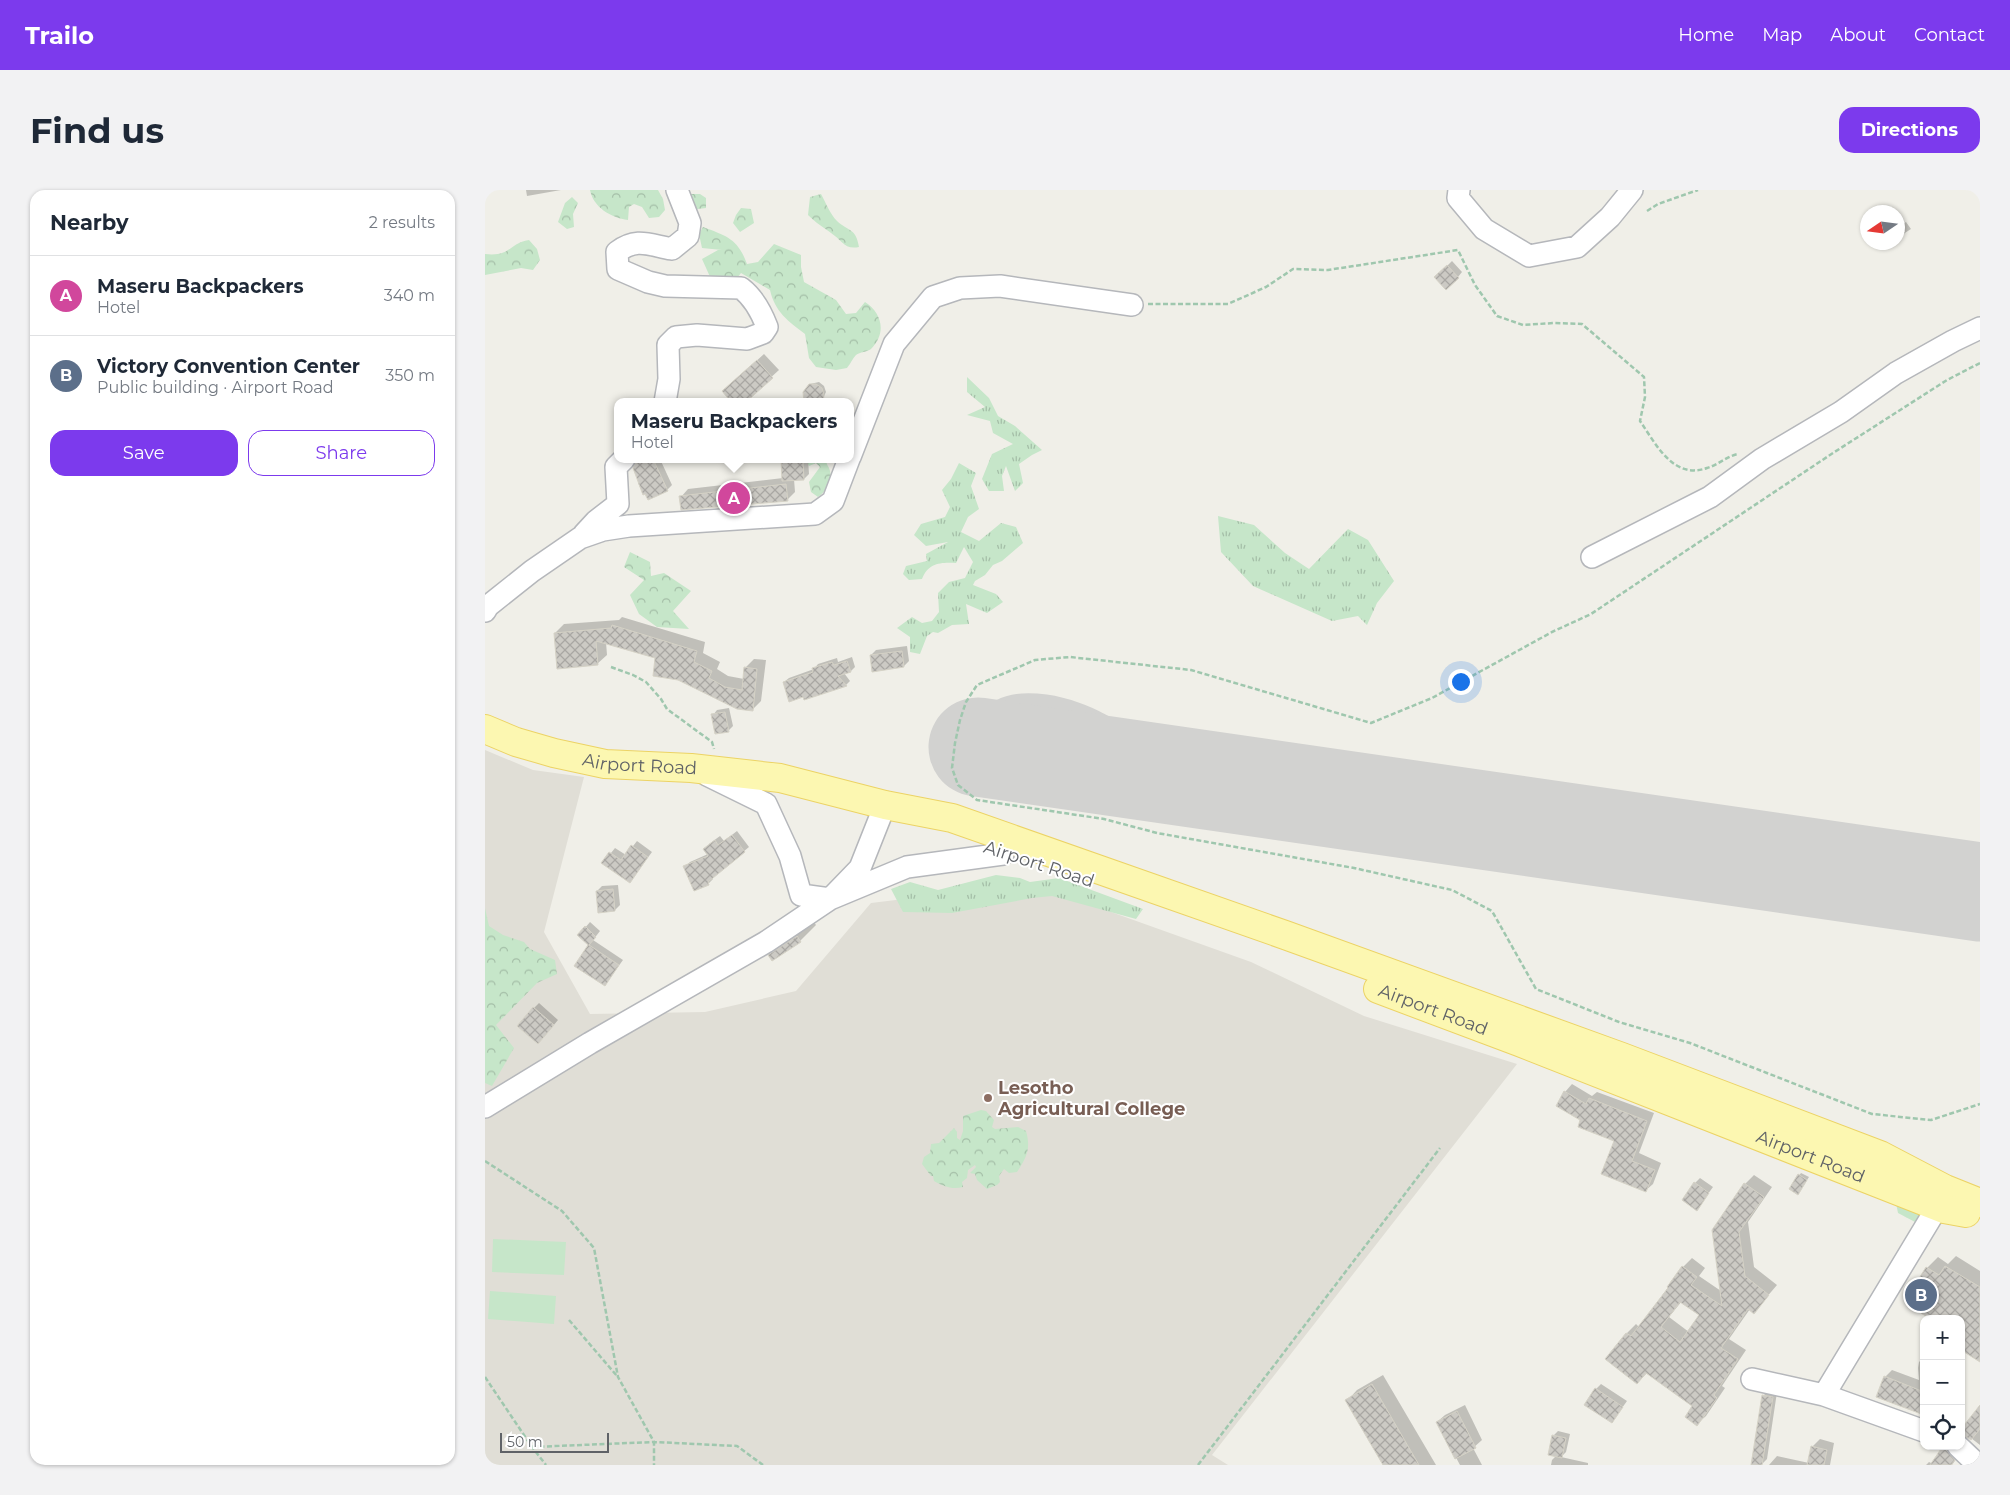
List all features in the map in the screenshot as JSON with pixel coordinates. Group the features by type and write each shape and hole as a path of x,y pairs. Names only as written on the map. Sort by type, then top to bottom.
{"main road":[{"name":"Airport Road","path":"485,729 516,742 554,753 605,764 691,768 781,778 885,805 952,818 1285,935 1622,1057 1880,1155 1945,1189 1980,1203"},
{"name":"Airport Road","path":"885,805 1003,854 1021,855 1519,1042 1938,1206 1980,1216"}],"street":[{"path":"666,398 669,379 668,345 676,337 697,335 747,339 763,334 767,326 750,295 741,288 665,286 648,282 618,268 617,252 627,245 641,242 672,249 688,236 690,223 677,190"},
{"path":"1459,190 1458,198 1484,229 1529,256 1577,247 1610,217 1632,190"},
{"path":"854,448 894,344 933,297 960,288 1000,286 1132,305"},
{"path":"1592,557 1710,497 1762,459 1841,412 1897,373 1980,328"},
{"path":"485,612 488,606 532,571 580,538 596,521 618,504 616,467 620,463"},
{"path":"580,538 603,530 629,526 815,514 833,500 848,463"},
{"path":"691,768 766,804 790,856 801,895 830,899"},
{"path":"830,899 860,868 885,805"},
{"path":"485,1107 590,1043 766,942 830,899 907,867 1003,854"},
{"path":"1824,1395 1938,1206"},
{"path":"1752,1379 1824,1395 1920,1430"},
{"path":"1962,1450 1977,1465"}],"path":[{"path":"1647,210 1697,190"},
{"path":"1132,305 1164,303 1228,304 1266,288 1293,269 1328,270 1457,250 1475,285 1497,316 1523,325 1582,324 1644,377 1645,397 1640,421 1668,461 1688,471 1706,469 1737,454 1762,459"},
{"path":"1980,363 1947,380 1833,453 1591,614 1552,632 1432,698 1400,712 1371,723 1191,670 1070,657 1035,660 977,685 966,702 963,711 955,743 952,768 958,785 977,800 1104,819 1157,833 1354,868 1452,890 1492,911 1536,989 1619,1022 1690,1043 1872,1114 1931,1120 1980,1104"},
{"path":"611,667 646,682 667,709 712,742 714,750"},
{"path":"1198,1465 1440,1148"},
{"path":"485,1161 563,1211 593,1248 618,1377"},
{"path":"569,1320 618,1377 655,1442 654,1465"},
{"path":"485,1377 546,1465"},
{"path":"532,1447 655,1442 737,1446 763,1465"}],"shaded area":[{"name":"Lesotho Agricultural College","path":"485,750 533,770 584,777 544,932 590,1014 705,1012 796,991 871,903 978,890 1044,888 1251,962 1364,1016 1517,1064 1212,1455 1228,1465 485,1465"}],"green space":[{"path":"590,190 658,190 663,199 665,210 659,217 649,218 642,207 634,204 629,207 628,220 622,219 604,211 595,202"},
{"path":"690,194 700,194 706,198 706,208 690,210 686,206"},
{"path":"821,194 835,218 854,233 859,247 846,246 808,215 810,197"},
{"path":"572,197 578,203 573,214 574,227 567,229 558,222 565,203"},
{"path":"741,208 751,209 754,223 740,232 733,223"},
{"path":"703,227 731,240 740,249 747,264 758,262 774,244 801,255 804,282 836,300 846,314 856,313 865,302 871,307 879,317 881,330 876,343 871,349 856,355 847,368 836,370 816,367 809,358 805,334 779,310 770,290 741,273 734,282 711,279 702,259 718,250 722,250 702,248 699,234"},
{"path":"529,240 537,249 540,260 533,270 521,268 485,275 485,254 500,254 517,244"},
{"path":"967,377 989,398 998,416 1015,426 1042,450 1019,464 1023,483 1015,491 1006,466 1002,476 1004,491 989,491 982,479 992,454 1013,444 993,433 990,421 967,415 985,407 967,392"},
{"path":"816,463 826,463 831,475 826,489 818,497 811,492 809,482 820,467"},
{"path":"959,463 976,473 971,486 979,509 968,517 961,532 979,541 1001,523 1016,527 1023,543 1002,561 993,565 973,585 996,594 1003,602 987,613 966,604 969,624 952,625 938,633 933,632 927,636 920,654 910,652 910,637 897,628 912,617 922,623 932,621 939,612 938,593 949,582 965,578 973,562 964,547 956,563 945,563 931,567 922,579 909,580 903,574 906,566 927,561 926,554 948,542 926,546 914,535 921,524 945,517 950,507 942,490 951,479"},
{"path":"1218,516 1254,525 1285,553 1309,569 1348,529 1368,540 1394,581 1377,603 1367,625 1358,616 1332,621 1253,586 1221,552"},
{"path":"630,552 650,562 651,576 664,573 691,591 673,611 689,629 657,627 639,614 630,595 644,580 624,567"},
{"path":"996,875 1020,878 1030,882 1059,878 1143,909 1136,919 1052,896 952,913 903,912 891,889 910,882 938,890"},
{"path":"485,908 489,926 503,935 524,942 530,949 555,960 557,974 537,983 496,1025 514,1048 492,1086 485,1083"},
{"path":"981,1110 986,1111 994,1120 992,1127 995,1129 1018,1127 1026,1131 1027,1152 1017,1172 1009,1173 1004,1169 999,1176 1000,1182 987,1189 977,1180 975,1174 970,1173 976,1167 975,1165 968,1170 967,1178 962,1182 963,1187 948,1187 934,1181 933,1176 922,1164 924,1157 930,1153 931,1144 939,1143 954,1128 957,1132 957,1138 960,1140 963,1131 963,1116"},
{"path":"1908,1200 1922,1216 1915,1222 1898,1213 1896,1203"},
{"path":"493,1239 566,1242 564,1275 492,1272"},
{"path":"490,1291 556,1296 554,1324 488,1319"}],"building":[{"path":"1447,265 1459,278 1446,290 1434,277"},
{"path":"757,360 773,378 750,398 728,398 722,391"},
{"path":"809,384 816,384 822,388 824,398 804,398 803,392"},
{"path":"635,463 655,463 668,491 648,500 645,494 643,495 633,468"},
{"path":"781,463 803,463 804,480 782,481"},
{"path":"786,484 788,501 681,510 679,496"},
{"path":"612,625 697,651 694,662 712,671 709,678 725,687 742,690 744,667 757,669 753,711 737,709 678,680 653,676 655,658 596,641 598,665 557,669 554,633 611,628"},
{"path":"902,651 904,667 872,672 870,655"},
{"path":"847,661 851,672 838,676 847,686 804,700 803,697 789,702 783,682 813,672 812,668 832,662 834,665"},
{"path":"725,712 729,732 715,734 711,714"},
{"path":"732,835 745,852 708,882 709,885 694,891 683,866 708,856 703,849 715,840 718,845"},
{"path":"631,845 648,857 630,883 601,863 609,852 621,860"},
{"path":"613,889 615,911 598,913 596,891"},
{"path":"585,926 596,937 589,945 619,965 605,986 574,966 588,945 577,935"},
{"path":"797,936 801,942 772,961 768,955"},
{"path":"533,1007 554,1025 538,1044 517,1026"},
{"path":"1564,1091 1586,1104 1589,1098 1647,1121 1632,1161 1655,1170 1646,1192 1601,1174 1614,1141 1578,1127 1580,1120 1556,1106"},
{"path":"1798,1174 1807,1180 1798,1195 1789,1189"},
{"path":"1694,1182 1709,1193 1697,1211 1682,1200"},
{"path":"1744,1183 1764,1197 1739,1232 1745,1276 1769,1295 1754,1314 1748,1309 1721,1348 1738,1359 1714,1395 1717,1398 1697,1426 1685,1417 1692,1406 1646,1373 1637,1384 1605,1359 1626,1333 1631,1336 1668,1288 1682,1266 1697,1277 1691,1285 1722,1306 1712,1230","holes":["1680,1302 1699,1315 1680,1342 1661,1327"]},
{"path":"1945,1266 1980,1287 1980,1362 1965,1353 1965,1315 1924,1315 1921,1313 1926,1304 1909,1295 1926,1267 1939,1275"},
{"path":"1884,1376 1920,1390 1920,1414 1876,1397"},
{"path":"1372,1384 1419,1465 1383,1465 1345,1400"},
{"path":"1595,1388 1623,1407 1612,1423 1584,1405"},
{"path":"1762,1395 1773,1397 1762,1465 1751,1465"},
{"path":"1980,1405 1980,1429 1971,1440 1965,1436 1965,1424"},
{"path":"1457,1411 1476,1448 1455,1459 1436,1422"},
{"path":"1552,1435 1566,1438 1562,1458 1548,1455"},
{"path":"1811,1446 1827,1450 1824,1465 1807,1465"},
{"path":"1940,1450 1946,1450 1955,1460 1951,1465 1930,1465"}],"taxiway":[{"path":"1091,763 1038,770 1020,777 1009,776 1002,773 994,765 989,754 989,742 996,726 1005,718 1016,714 1044,714 1085,726 1101,734 1139,761 1182,776"}],"runway":[{"path":"978,747 1980,892"}],"place":[{"name":"Maseru Backpackers","path":"734,498"},
{"name":"Lesotho Agricultural College","path":"988,1098"},
{"name":"Victory Convention Center","path":"1921,1295"}]}
